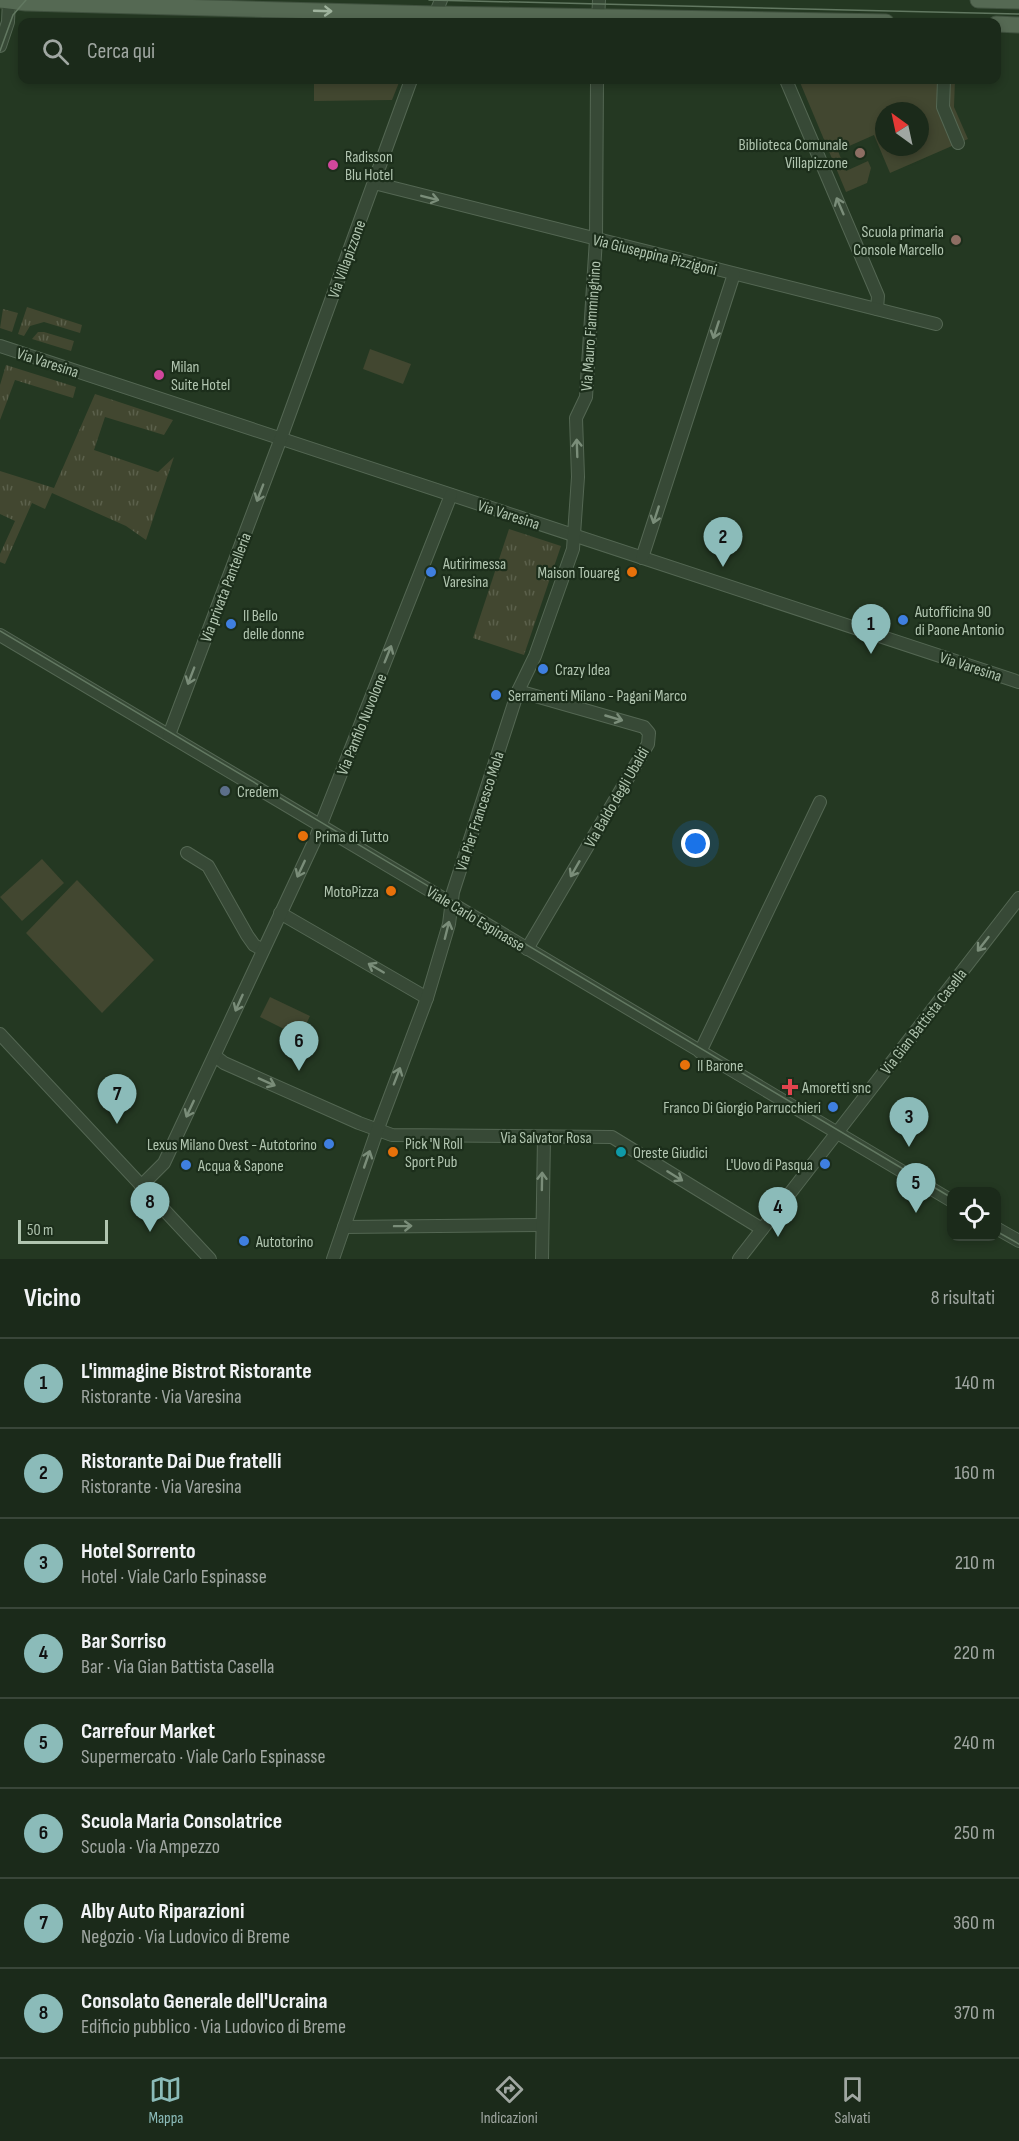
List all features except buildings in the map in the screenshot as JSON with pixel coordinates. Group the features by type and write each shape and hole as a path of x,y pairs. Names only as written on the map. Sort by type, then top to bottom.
{"main road":[{"path":"978,0 1019,1"},
{"path":"7,4 436,12 558,18"},
{"path":"1001,24 1019,25"}],"street":[{"path":"598,18 599,0"},
{"path":"0,46 7,4"},
{"name":"Via Villapizzone","path":"280,438 410,84"},
{"name":"Via Mauro Fiamminghino","path":"574,535 578,477 576,418 586,397 596,239 597,84"},
{"path":"788,84 878,296 877,309"},
{"path":"944,84 943,107 958,143"},
{"name":"Via Giuseppina Pizzigoni","path":"374,183 936,324"},
{"path":"642,558 734,274"},
{"name":"Via Varesina","path":"0,346 1019,682"},
{"name":"Via privata Pantelleria","path":"169,735 280,438"},
{"name":"Via Panfilo Nuvolone","path":"141,1186 164,1164 320,825 451,495"},
{"name":"Via Pier Francesco Mola","path":"333,1259 377,1131 427,998 449,924 450,903 518,691 535,656 573,549 574,535"},
{"name":"Viale Carlo Espinasse","path":"0,635 947,1199"},
{"name":"Via Baldo degli Ubaldi","path":"518,691 644,727 649,733 648,744 527,949"},
{"path":"700,1052 820,802"},
{"path":"187,853 208,866 247,935 253,944 263,950"},
{"name":"Via Gian Battista Casella","path":"740,1259 1019,898"},
{"path":"280,913 427,998"},
{"path":"0,1034 210,1259"},
{"name":"Via Salvator Rosa","path":"215,1056 224,1063 377,1131 392,1135 612,1137 762,1229"},
{"path":"542,1259 543,1137"},
{"path":"344,1227 542,1225"},
{"path":"1001,1231 1019,1241"}],"green space":[{"path":"314,84 398,84 392,100 314,101"},
{"path":"801,84 955,84 954,107 968,139 929,156 929,102 875,102 875,137 874,135 838,151 846,171 868,161 871,168 867,183 846,192"},
{"path":"883,156 929,156 890,173"},
{"path":"27,307 82,325 80,333 44,322 30,326 24,336 18,334"},
{"path":"3,309 18,313 12,332 0,328"},
{"path":"38,332 74,341 71,351 32,339"},
{"path":"370,349 411,364 403,384 363,369"},
{"path":"6,365 76,387 73,398 15,380 0,420 0,385"},
{"path":"95,394 173,420 164,435 105,417 94,450 158,472 174,457 146,540 126,526 52,493 45,509 32,503 5,564 0,562 0,554 15,521 0,514 0,471 54,488"},
{"path":"509,529 561,546 524,655 473,638"},
{"path":"42,859 64,883 22,921 0,897"},
{"path":"77,880 154,960 102,1013 26,933"},
{"path":"270,997 310,1016 300,1037 260,1017"}],"tram line":[{"path":"0,51 13,15 26,0"},
{"path":"429,0 1019,14"},
{"path":"0,631 947,1195"},
{"path":"1001,1234 1019,1244"}],"place":[{"name":"Biblioteca Comunale Villapizzone","path":"860,153"},
{"name":"Radisson Blu Hotel","path":"333,165"},
{"name":"Scuola primaria Console Marcello","path":"956,240"},
{"name":"Milan Suite Hotel","path":"159,375"},
{"name":"Ristorante Dai Due fratelli","path":"723,567"},
{"name":"Autirimessa Varesina","path":"431,572"},
{"name":"Maison Touareg","path":"632,572"},
{"name":"Autofficina 90 di Paone Antonio","path":"903,620"},
{"name":"Il Bello delle donne","path":"231,624"},
{"name":"L'immagine Bistrot Ristorante","path":"871,654"},
{"name":"Crazy Idea","path":"543,669"},
{"name":"Serramenti Milano - Pagani Marco","path":"496,695"},
{"name":"Credem","path":"225,791"},
{"name":"Prima di Tutto","path":"303,836"},
{"name":"MotoPizza","path":"391,891"},
{"name":"Il Barone","path":"685,1065"},
{"name":"Scuola Maria Consolatrice","path":"299,1071"},
{"name":"Amoretti snc","path":"790,1087"},
{"name":"Franco Di Giorgio Parrucchieri","path":"833,1107"},
{"name":"Alby Auto Riparazioni","path":"117,1124"},
{"name":"Lexus Milano Ovest - Autotorino","path":"329,1144"},
{"name":"Hotel Sorrento","path":"909,1147"},
{"name":"Pick 'N Roll Sport Pub","path":"393,1152"},
{"name":"Oreste Giudici","path":"621,1152"},
{"name":"L'Uovo di Pasqua","path":"825,1164"},
{"name":"Acqua & Sapone","path":"186,1165"},
{"name":"Carrefour Market","path":"916,1213"},
{"name":"Consolato Generale dell'Ucraina","path":"150,1232"},
{"name":"Bar Sorriso","path":"778,1237"},
{"name":"Autotorino","path":"244,1241"}]}
